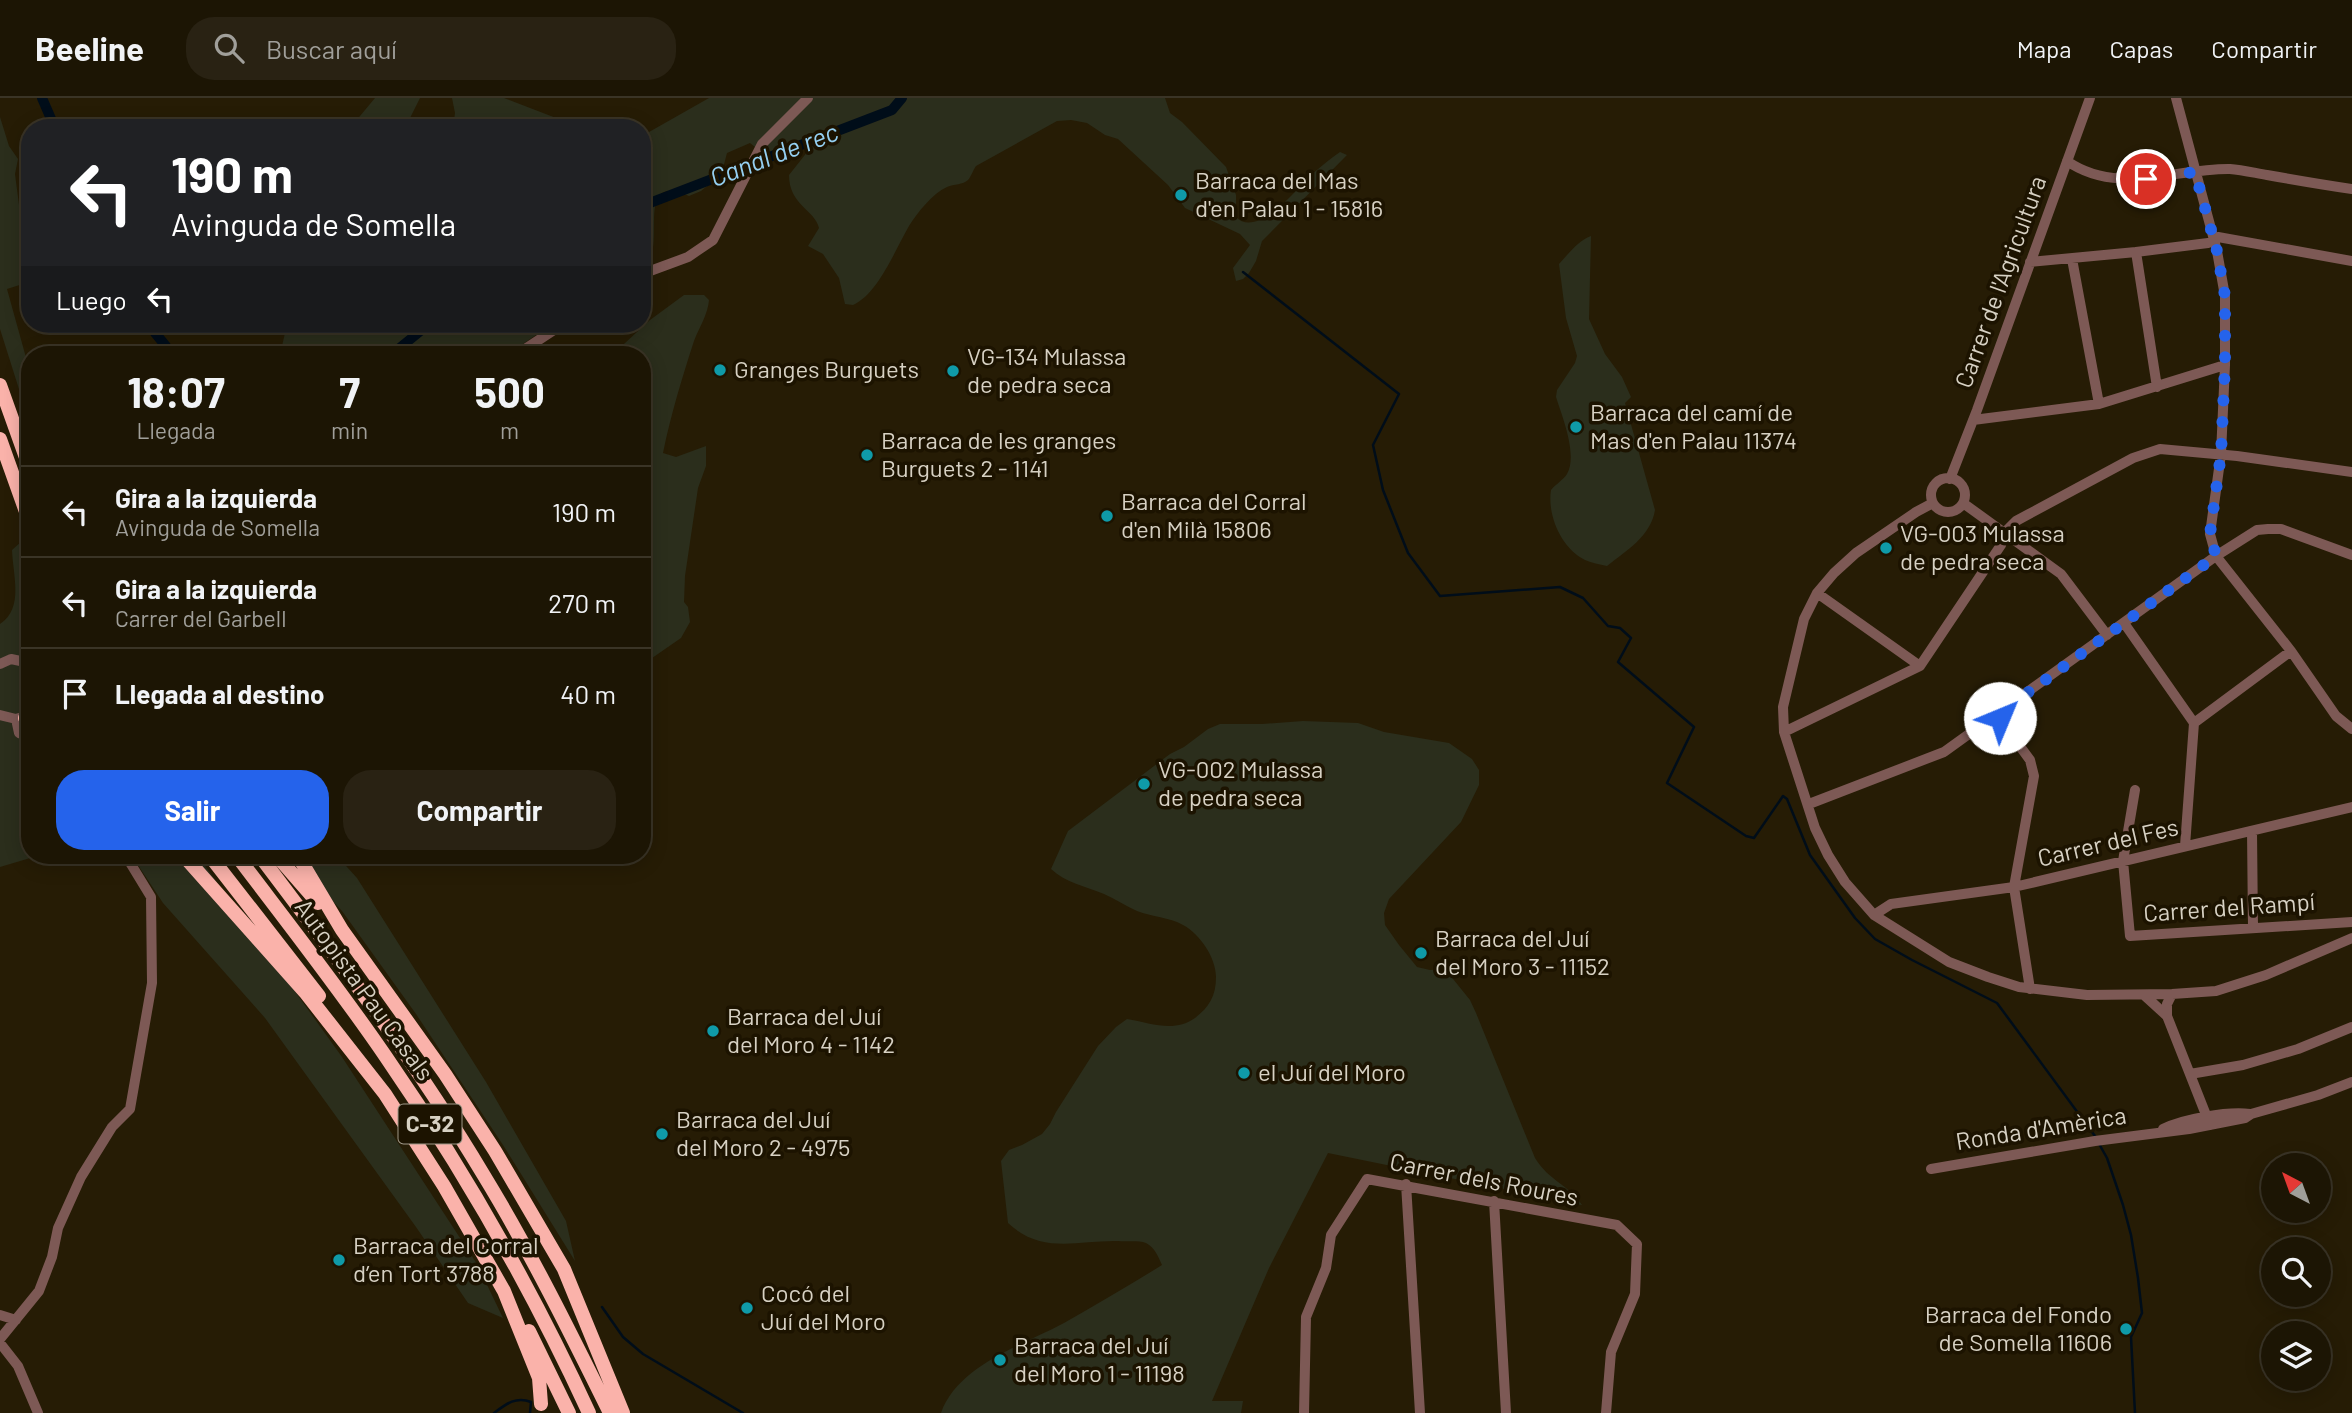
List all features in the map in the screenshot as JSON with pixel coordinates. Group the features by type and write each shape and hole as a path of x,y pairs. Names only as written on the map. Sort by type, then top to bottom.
{"highway":[{"path":"0,385 21,444"},
{"path":"0,439 21,498"},
{"path":"191,864 305,992 385,1094"},
{"path":"216,864 302,972 368,1065 444,1186 526,1325 569,1413"},
{"name":"Autopista Pau Casals","path":"243,864 386,1055 424,1114 531,1292 589,1413"},
{"name":"Autopista Pau Casals","path":"266,864 336,955 402,1048 482,1171 530,1255 611,1413"},
{"path":"284,864 342,930"},
{"path":"303,864 342,930 445,1074 495,1151 557,1257 623,1413"},
{"path":"505,1291 539,1378 541,1404"}],"street":[{"path":"651,271 688,257 713,240 762,144 808,98"},
{"name":"Carrer de l'Agricultura","path":"1950,479 2090,98"},
{"path":"2176,98 2214,240 2225,296 2221,454 2210,534 2216,556 2291,651 2336,716 2352,729"},
{"path":"2067,160 2091,173 2118,178 2146,179 2231,169 2352,189"},
{"path":"2030,262 2136,252 2214,240 2218,237 2352,261"},
{"path":"2136,252 2157,387"},
{"path":"2072,259 2099,404"},
{"path":"530,346 549,333"},
{"path":"1973,420 2099,404 2225,365"},
{"path":"1784,732 1920,666 2001,545 2005,532 2016,521 2133,458 2161,449 2221,454 2352,472"},
{"path":"1944,479 1959,482 1965,497 1963,503 1958,509 1940,511 1933,503 1933,486 1944,479"},
{"path":"1933,503 1856,554 1834,573 1817,593 1804,619 1783,707 1784,732 1815,828 1845,882 1874,915 1949,962 1988,977 2030,989 2087,995 2216,991 2266,975 2352,938"},
{"path":"1963,503 2061,574 2107,635"},
{"path":"1809,804 1944,752 2216,556 2257,530 2281,529 2352,555"},
{"path":"1817,593 1920,666"},
{"path":"2124,623 2194,723 2185,846"},
{"path":"2194,723 2291,651"},
{"path":"0,664 11,659 21,661"},
{"path":"0,715 21,718"},
{"path":"1997,715 2030,760 2034,776 2014,887 2030,989"},
{"name":"Carrer del Rampí","path":"2135,790 2123,861 2130,936 2352,922"},
{"name":"Carrer del Fes","path":"1874,915 1891,904 2014,887 2352,807"},
{"path":"2252,831 2253,928"},
{"path":"38,1413 18,1366 0,1341 39,1291 52,1257 58,1228 81,1177 112,1127 130,1109 152,983 151,897 131,864"},
{"path":"2172,994 2166,1004 2167,1016 2208,1121"},
{"path":"2144,995 2167,1016"},
{"path":"2190,1074 2243,1065 2298,1049 2352,1027"},
{"name":"Ronda d'Amèrica","path":"1931,1169 2159,1131 2176,1122 2208,1121 2238,1113 2251,1114 2318,1095 2352,1082"},
{"name":"Carrer dels Roures","path":"1304,1413 1306,1317 1326,1268 1331,1235 1367,1179 1406,1184 1617,1225 1637,1244 1635,1294 1611,1352 1606,1413"},
{"path":"1406,1184 1420,1413"},
{"path":"1494,1201 1506,1413"},
{"path":"0,1315 16,1320"}],"green space":[{"path":"375,98 420,98 410,119 358,119"},
{"path":"452,98 504,98 559,119 454,119"},
{"path":"709,98 1165,98 1170,113 1226,167 1236,195 1236,217 1244,222 1264,218 1333,157 1340,152 1347,155 1262,241 1249,273 1236,281 1233,268 1250,245 1240,234 1185,208 1168,185 1118,139 1105,135 1087,123 1057,121 976,166 966,182 947,187 931,199 909,226 878,281 853,305 845,304 839,278 823,254 808,246 819,228 813,216 793,193 789,175 808,151 809,144 803,141 771,157 750,143 727,153 722,172 701,191 689,196 672,191 662,194 656,202 651,258 651,131"},
{"path":"0,117 9,146 18,159 15,174 21,220 21,285 7,289 23,346 21,396 0,329"},
{"path":"1591,236 1589,319 1605,354 1622,377 1631,397 1625,403 1655,510 1643,535 1607,566 1585,560 1569,548 1554,520 1550,500 1551,490 1567,474 1571,457 1568,436 1556,397 1557,390 1577,356 1566,318 1559,264 1578,244"},
{"path":"684,295 704,295 709,300 681,382 663,453 676,457 706,446 706,466 698,488 685,576 684,602 688,607 690,622 681,638 651,659 651,346 622,346 636,333 651,333 651,319"},
{"path":"285,333 539,333 520,346 282,346"},
{"path":"21,542 21,861 0,867 0,624 12,609 15,600 12,550"},
{"path":"1303,721 1358,723 1384,732 1449,743 1472,759 1479,770 1479,785 1461,822 1389,899 1384,913 1385,925 1417,967 1445,969 1470,1000 1535,1158 1582,1205 1328,1153 1269,1268 1212,1401 1243,1401 1241,1413 941,1413 949,1396 977,1369 1012,1348 1064,1323 1162,1265 1154,1250 1143,1242 1061,1244 1034,1239 1008,1223 1001,1161 1009,1150 1042,1134 1098,1046 1127,1019 1162,1026 1187,1023 1208,1005 1216,984 1210,955 1201,940 1189,929 1172,920 1137,911 1104,894 1069,881 1051,869 1068,831 1170,754 1208,729 1220,724"},
{"path":"137,864 204,864 342,1057 477,1264 503,1318 468,1303 265,1018 163,903"},
{"path":"298,864 344,864 357,878 486,1082 566,1221 575,1261 503,1145 416,1014 342,911"}],"waterway":[{"name":"Canal de rec","path":"42,98 51,119"},
{"name":"Canal de rec","path":"651,203 892,110 902,98"},
{"path":"1243,272 1399,394 1373,445 1383,490 1408,553 1440,596 1560,587 1583,598 1608,626 1620,628 1631,638 1618,662 1694,727 1667,783 1746,836 1754,838 1783,796 1787,799 1810,855 1855,918 1875,939 1997,1003 2095,1136"},
{"name":"Canal de rec","path":"155,333 166,346"},
{"name":"Canal de rec","path":"402,346 418,333"},
{"path":"2098,1142 2107,1158 2123,1205 2138,1278 2142,1313 2131,1337 2135,1413"},
{"path":"602,1307 623,1337 643,1354 743,1413"},
{"path":"494,1413 516,1400 531,1402 530,1413"}],"place":[{"name":"Barraca del Mas d'en Palau 1 - 15816","path":"1181,195"},
{"name":"Granges Burguets","path":"720,370"},
{"name":"VG-134 Mulassa de pedra seca","path":"953,371"},
{"name":"Barraca del camí de Mas d'en Palau 11374","path":"1576,427"},
{"name":"Barraca de les granges Burguets 2 - 1141","path":"867,455"},
{"name":"Barraca del Corral d'en Milà 15806","path":"1107,516"},
{"name":"VG-003 Mulassa de pedra seca","path":"1886,548"},
{"name":"VG-002 Mulassa de pedra seca","path":"1144,784"},
{"name":"Barraca del Juí del Moro 3 - 11152","path":"1421,953"},
{"name":"Barraca del Juí del Moro 4 - 1142","path":"713,1031"},
{"name":"el Juí del Moro","path":"1244,1073"},
{"name":"Barraca del Juí del Moro 2 - 4975","path":"662,1134"},
{"name":"Barraca del Corral d’en Tort 3788","path":"339,1260"},
{"name":"Cocó del Juí del Moro","path":"747,1308"},
{"name":"Barraca del Fondo de Somella 11606","path":"2126,1329"},
{"name":"Barraca del Juí del Moro 1 - 11198","path":"1000,1360"}],"route":[{"path":"2000,718 1997,715 2216,556 2210,534 2221,454 2225,365 2225,296 2217,251 2195,172 2146,179"}]}
